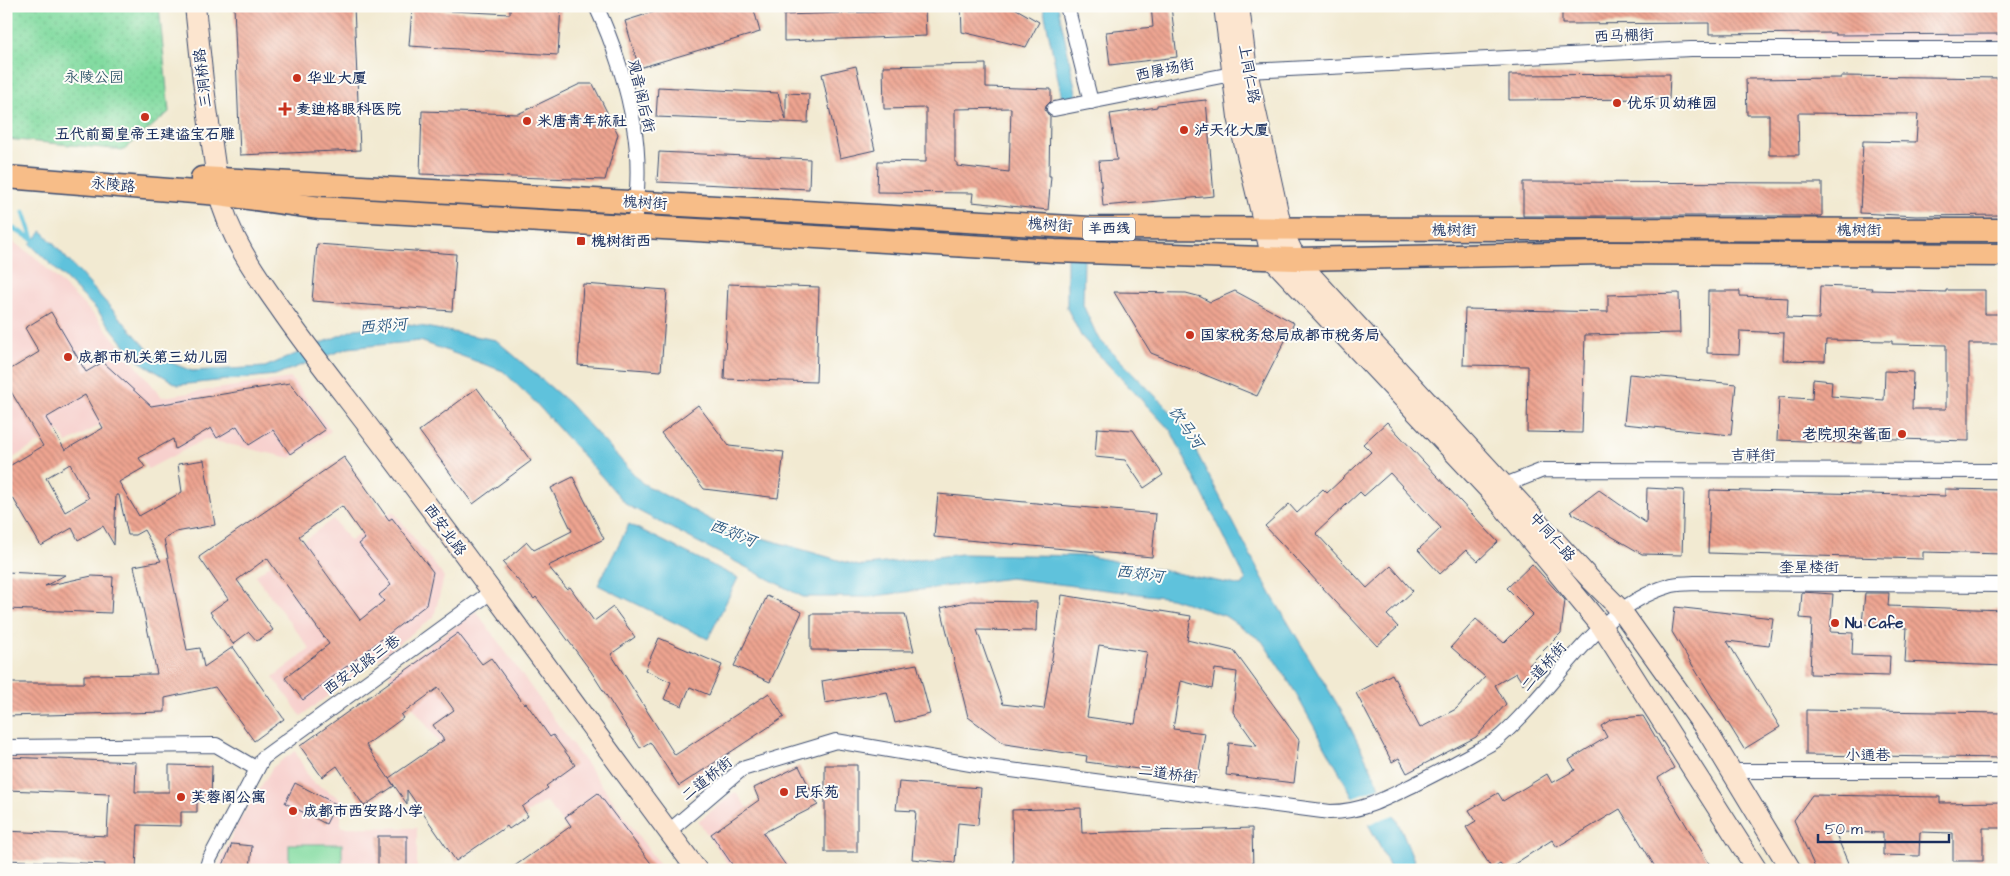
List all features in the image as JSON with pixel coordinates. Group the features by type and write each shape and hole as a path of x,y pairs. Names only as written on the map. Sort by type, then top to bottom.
{"main road":[{"name":"永陵路","path":"6,161 218,186"},
{"name":"永陵路","path":"6,176 218,186"},
{"name":"槐树街","path":"218,186 636,202 1090,228 2004,230"},
{"name":"槐树街","path":"218,186 320,208 1055,251 1272,259 1603,254 2004,255"}],"street":[{"name":"三洞桥路","path":"195,6 203,81 218,186"},
{"name":"观音阁后街","path":"596,6 621,74 634,127 638,179 635,226"},
{"path":"1067,6 1091,102"},
{"path":"1224,6 1240,72"},
{"name":"上同仁路","path":"1240,6 1240,72 1273,229"},
{"name":"西马棚街","path":"1240,72 1691,49 2004,49"},
{"name":"西屠场街","path":"1054,109 1240,72"},
{"name":"西安北路","path":"218,186 222,208 253,272 320,365 384,447 697,870"},
{"path":"1273,229 1272,259 1490,491 1602,627 1757,870"},
{"name":"中同仁路","path":"1273,229 1296,259 1505,484 1592,581 1620,609 1707,731 1733,771 1791,870"},
{"name":"吉祥街","path":"1505,484 1543,470 2004,471"},
{"name":"奎星楼街","path":"1620,609 1652,591 1671,585 1695,583 2004,585"},
{"name":"西安北路三巷","path":"206,870 209,860 264,758 491,592"},
{"name":"二道桥街","path":"668,832 742,769 836,741 988,767 1320,811 1344,812 1368,806 1396,794 1458,762 1500,737 1620,609"},
{"path":"6,746 216,745 258,769"},
{"name":"小通巷","path":"1733,771 2004,771"}],"shaded area":[{"path":"1823,6 2004,6 2004,40 1825,42"},
{"name":"成都市机关第三幼儿园","path":"6,237 35,257 96,317 162,397 291,378 331,431 291,458 205,439 148,469 117,416 67,443 59,431 6,462"},
{"path":"393,511 444,577 434,617 301,716 273,677 310,649 255,576 333,519 350,541"},
{"path":"476,611 663,870 597,870 546,801 503,828 389,675"},
{"name":"成都市西安路小学","path":"295,751 311,781 341,799 341,827 417,828 417,870 216,870 238,823 273,767"},
{"path":"736,792 791,870 732,870 698,821"}],"green space":[{"name":"永陵公园","path":"6,6 159,6 169,112 124,150 6,139"},
{"path":"289,844 342,844 342,870 289,870"}],"water":[{"path":"1043,6 1058,6 1078,102 1063,103"},
{"name":"西郊河","path":"42,231 154,356 192,371 265,367 355,329 403,323 496,340 569,403 642,483 724,527 859,566 962,554 1089,556 1242,586 1246,580 1171,431 1081,336 1067,308 1067,256 1084,256 1083,305 1098,338 1180,421 1272,596 1345,717 1402,831 1418,870 1391,870 1378,842 1291,685 1262,641 1225,616 1171,598 1010,578 868,597 803,597 627,505 535,402 503,371 420,341 348,348 275,375 178,385 137,360 96,309 30,244"},
{"path":"629,524 738,578 708,639 598,585"}],"pier":[{"path":"1382,786 1396,814 1366,825 1351,798"}],"building":[{"name":"华业大厦","path":"234,6 354,6 360,150 240,155"},
{"path":"510,6 561,6 558,55 409,46 412,9 510,14"},
{"path":"672,6 753,6 760,32 639,68 625,21"},
{"path":"903,6 925,6 926,36 814,40 814,38 813,40 784,41 784,15 903,11"},
{"path":"961,6 1011,6 1039,22 1026,47 962,32"},
{"path":"1151,6 1171,6 1177,57 1110,65 1106,32 1153,27"},
{"path":"1562,6 2001,6 2001,34 1709,34 1709,23 1562,24"},
{"path":"986,64 986,87 1051,89 1051,101 1045,110 1050,117 1049,176 1051,176 1048,210 972,202 973,193 877,192 878,161 926,162 926,108 884,109 883,66","holes":["1011,108 1009,172 957,166 957,162 955,162 955,109"]},
{"path":"856,66 875,150 840,158 822,74"},
{"path":"1670,74 1669,99 1509,100 1509,75"},
{"path":"1841,76 2004,78 2004,215 1916,216 1860,213 1863,141 1916,142 1918,114 1798,113 1799,155 1769,155 1769,115 1747,115 1746,79 1841,78"},
{"path":"580,84 593,84 618,134 605,180 420,174 422,111 518,114"},
{"path":"658,87 778,93 786,120 786,93 809,94 808,123 656,117"},
{"name":"泸天化大厦","path":"1206,100 1214,196 1103,206 1099,161 1117,160 1110,114 1157,107 1157,105"},
{"path":"659,152 810,159 809,189 657,182"},
{"path":"1523,182 1822,183 1822,216 1523,216"},
{"path":"317,244 456,254 452,311 312,301"},
{"path":"583,284 667,290 661,371 578,365"},
{"path":"728,284 819,287 816,382 724,379"},
{"path":"1820,286 1872,288 1871,290 1946,292 1946,290 1985,290 1985,314 2004,314 2004,344 1969,344 1969,441 1862,438 1862,443 1777,440 1779,397 1812,399 1813,379 1832,381 1831,396 1884,400 1885,371 1913,372 1912,409 1946,409 1946,345 1892,344 1892,341 1826,340 1825,361 1783,360 1784,333 1740,331 1739,354 1707,353 1708,291 1740,291 1740,296 1788,298 1787,318 1819,319"},
{"name":"国家税务总局成都市税务局","path":"1235,291 1294,323 1257,396 1151,353 1114,292 1186,293 1201,297 1210,302"},
{"path":"1679,293 1680,333 1585,335 1582,433 1527,432 1528,366 1463,365 1465,309 1608,312 1608,295"},
{"path":"51,312 86,372 103,362 151,406 290,383 325,430 290,454 273,430 249,445 237,426 217,438 211,428 175,449 173,439 139,458 145,467 119,482 139,516 182,492 178,464 204,460 215,525 176,532 164,539 187,650 200,648 204,667 233,647 284,719 254,741 215,687 165,698 165,712 6,716 6,683 84,683 84,675 157,674 134,566 161,561 144,530 135,535 128,535 119,495 116,495 114,545 103,526 78,540 72,528 41,546 13,498 6,502 6,468 43,446 6,383 6,372 39,352 25,328","holes":["85,395 103,428 65,450 46,418","70,464 89,498 65,512 46,478"]},
{"path":"1629,374 1736,384 1731,435 1624,424"},
{"path":"477,388 531,461 473,504 419,431"},
{"path":"698,405 729,446 784,452 778,498 704,489 661,433"},
{"path":"1387,422 1498,542 1478,561 1466,550 1440,574 1418,550 1441,528 1390,473 1364,496 1360,492 1316,533 1367,588 1391,566 1413,591 1387,615 1398,627 1377,646 1265,526 1289,504 1297,513 1323,489 1327,493 1371,452 1363,444"},
{"path":"1097,428 1133,430 1163,475 1144,488 1125,460 1095,457"},
{"path":"344,457 389,520 392,518 433,572 426,605 303,700 285,678 329,644 267,558 237,580 273,630 257,641 249,632 233,644 210,612 228,599 199,557","holes":["342,506 365,539 359,544 391,585 379,595 384,601 360,620 299,536"]},
{"path":"573,477 604,539 548,566 567,589 570,587 594,621 613,607 635,637 611,654 675,755 769,693 784,717 679,786 650,742 640,748 590,670 536,597 534,599 503,563 527,542 534,550 572,531 551,488"},
{"path":"1647,488 1684,490 1682,555 1642,554 1570,512 1599,490 1646,523"},
{"path":"1945,489 2004,490 2004,554 1923,552 1923,559 1708,553 1710,490 1945,496"},
{"path":"938,494 1156,514 1152,557 934,537"},
{"path":"1532,564 1565,600 1561,633 1529,665 1535,671 1523,684 1516,673 1495,685 1506,704 1476,737 1407,773 1399,758 1392,762 1356,693 1392,674 1420,728 1456,709 1485,677 1451,647 1476,619 1504,643 1533,614 1507,588"},
{"path":"6,572 65,575 45,586 92,576 113,577 111,613 6,609"},
{"path":"1802,592 1833,594 1830,632 1853,633 1852,655 1890,656 1889,676 1810,674 1812,619 1800,618"},
{"path":"1865,593 1889,593 1888,606 2004,610 2004,666 1905,662 1907,628 1862,624"},
{"path":"1062,595 1191,616 1187,640 1234,651 1299,740 1294,783 1226,775 1229,743 1257,746 1233,712 1237,672 1215,669 1212,689 1181,681 1173,729 1205,733 1198,777 1086,762 1087,756 1005,744 968,717 941,608 970,601 1037,602 1036,631 977,630 1003,704 1044,709","holes":["1099,645 1147,652 1135,724 1087,717"]},
{"path":"767,596 802,612 770,682 734,666"},
{"path":"1675,607 1773,618 1769,646 1727,641 1780,727 1744,749 1672,632"},
{"path":"811,614 905,614 914,651 811,650"},
{"path":"458,633 482,664 491,658 524,704 526,703 550,737 553,735 575,765 546,786 548,788 522,807 528,816 509,829 507,826 456,861 407,790 407,804 389,778 444,740 433,725 454,710 438,688 401,715 403,718 366,745 394,786 364,806 337,766 322,777 300,746"},
{"path":"659,638 722,665 709,695 690,687 682,706 664,699 671,682 645,670"},
{"path":"917,664 930,714 895,723 887,692 825,703 822,681"},
{"path":"1806,710 2004,713 2004,758 1806,755"},
{"path":"1643,716 1674,768 1658,778 1713,870 1657,870 1620,809 1557,847 1552,840 1505,870 1500,864 1492,869 1466,827 1476,821 1469,810 1498,793 1503,801 1547,774 1552,783 1575,770 1569,760 1607,737 1601,726 1612,719"},
{"path":"6,757 136,762 135,792 169,792 169,765 212,766 211,801 197,801 197,812 181,812 181,826 138,825 136,870 105,870 105,864 6,860 6,831 107,836 109,794 6,790"},
{"path":"825,765 857,765 857,852 825,852"},
{"path":"799,766 818,805 763,833 789,870 736,870 711,834 759,800 754,788"},
{"path":"899,782 981,788 978,825 958,823 955,863 912,859 916,811 896,810"},
{"path":"295,783 336,804 326,824 285,803"},
{"path":"598,793 656,870 509,870 571,826 565,817"},
{"path":"1812,795 1940,797 1940,803 2004,802 2004,828 1983,828 1983,861 1953,861 1953,833 1920,832 1919,856 1883,855 1883,833 1835,832 1851,870 1816,870 1794,820"},
{"path":"1081,808 1082,833 1252,828 1253,870 1013,870 1012,810"},
{"path":"378,836 407,836 407,870 378,870"},
{"path":"232,844 252,846 250,870 221,870"}],"waterway":[{"path":"24,212 33,239"},
{"path":"6,225 33,239 38,245"}],"place":[{"name":"华业大厦","path":"297,78"},
{"name":"优乐贝幼稚园","path":"1617,103"},
{"name":"麦迪格眼科医院","path":"285,109"},
{"name":"五代前蜀皇帝王建谥宝石雕","path":"145,117"},
{"name":"米唐青年旅社","path":"527,121"},
{"name":"泸天化大厦","path":"1184,130"},
{"name":"槐树街西","path":"581,241"},
{"name":"国家税务总局成都市税务局","path":"1190,335"},
{"name":"成都市机关第三幼儿园","path":"68,357"},
{"name":"老院坝杂酱面","path":"1902,434"},
{"name":"Nu Cafe","path":"1835,623"},
{"name":"民乐苑","path":"784,792"},
{"name":"芙蓉阁公寓","path":"181,797"},
{"name":"成都市西安路小学","path":"293,811"}],"water label":[{"name":"饮马河","path":"1186,427"}]}
